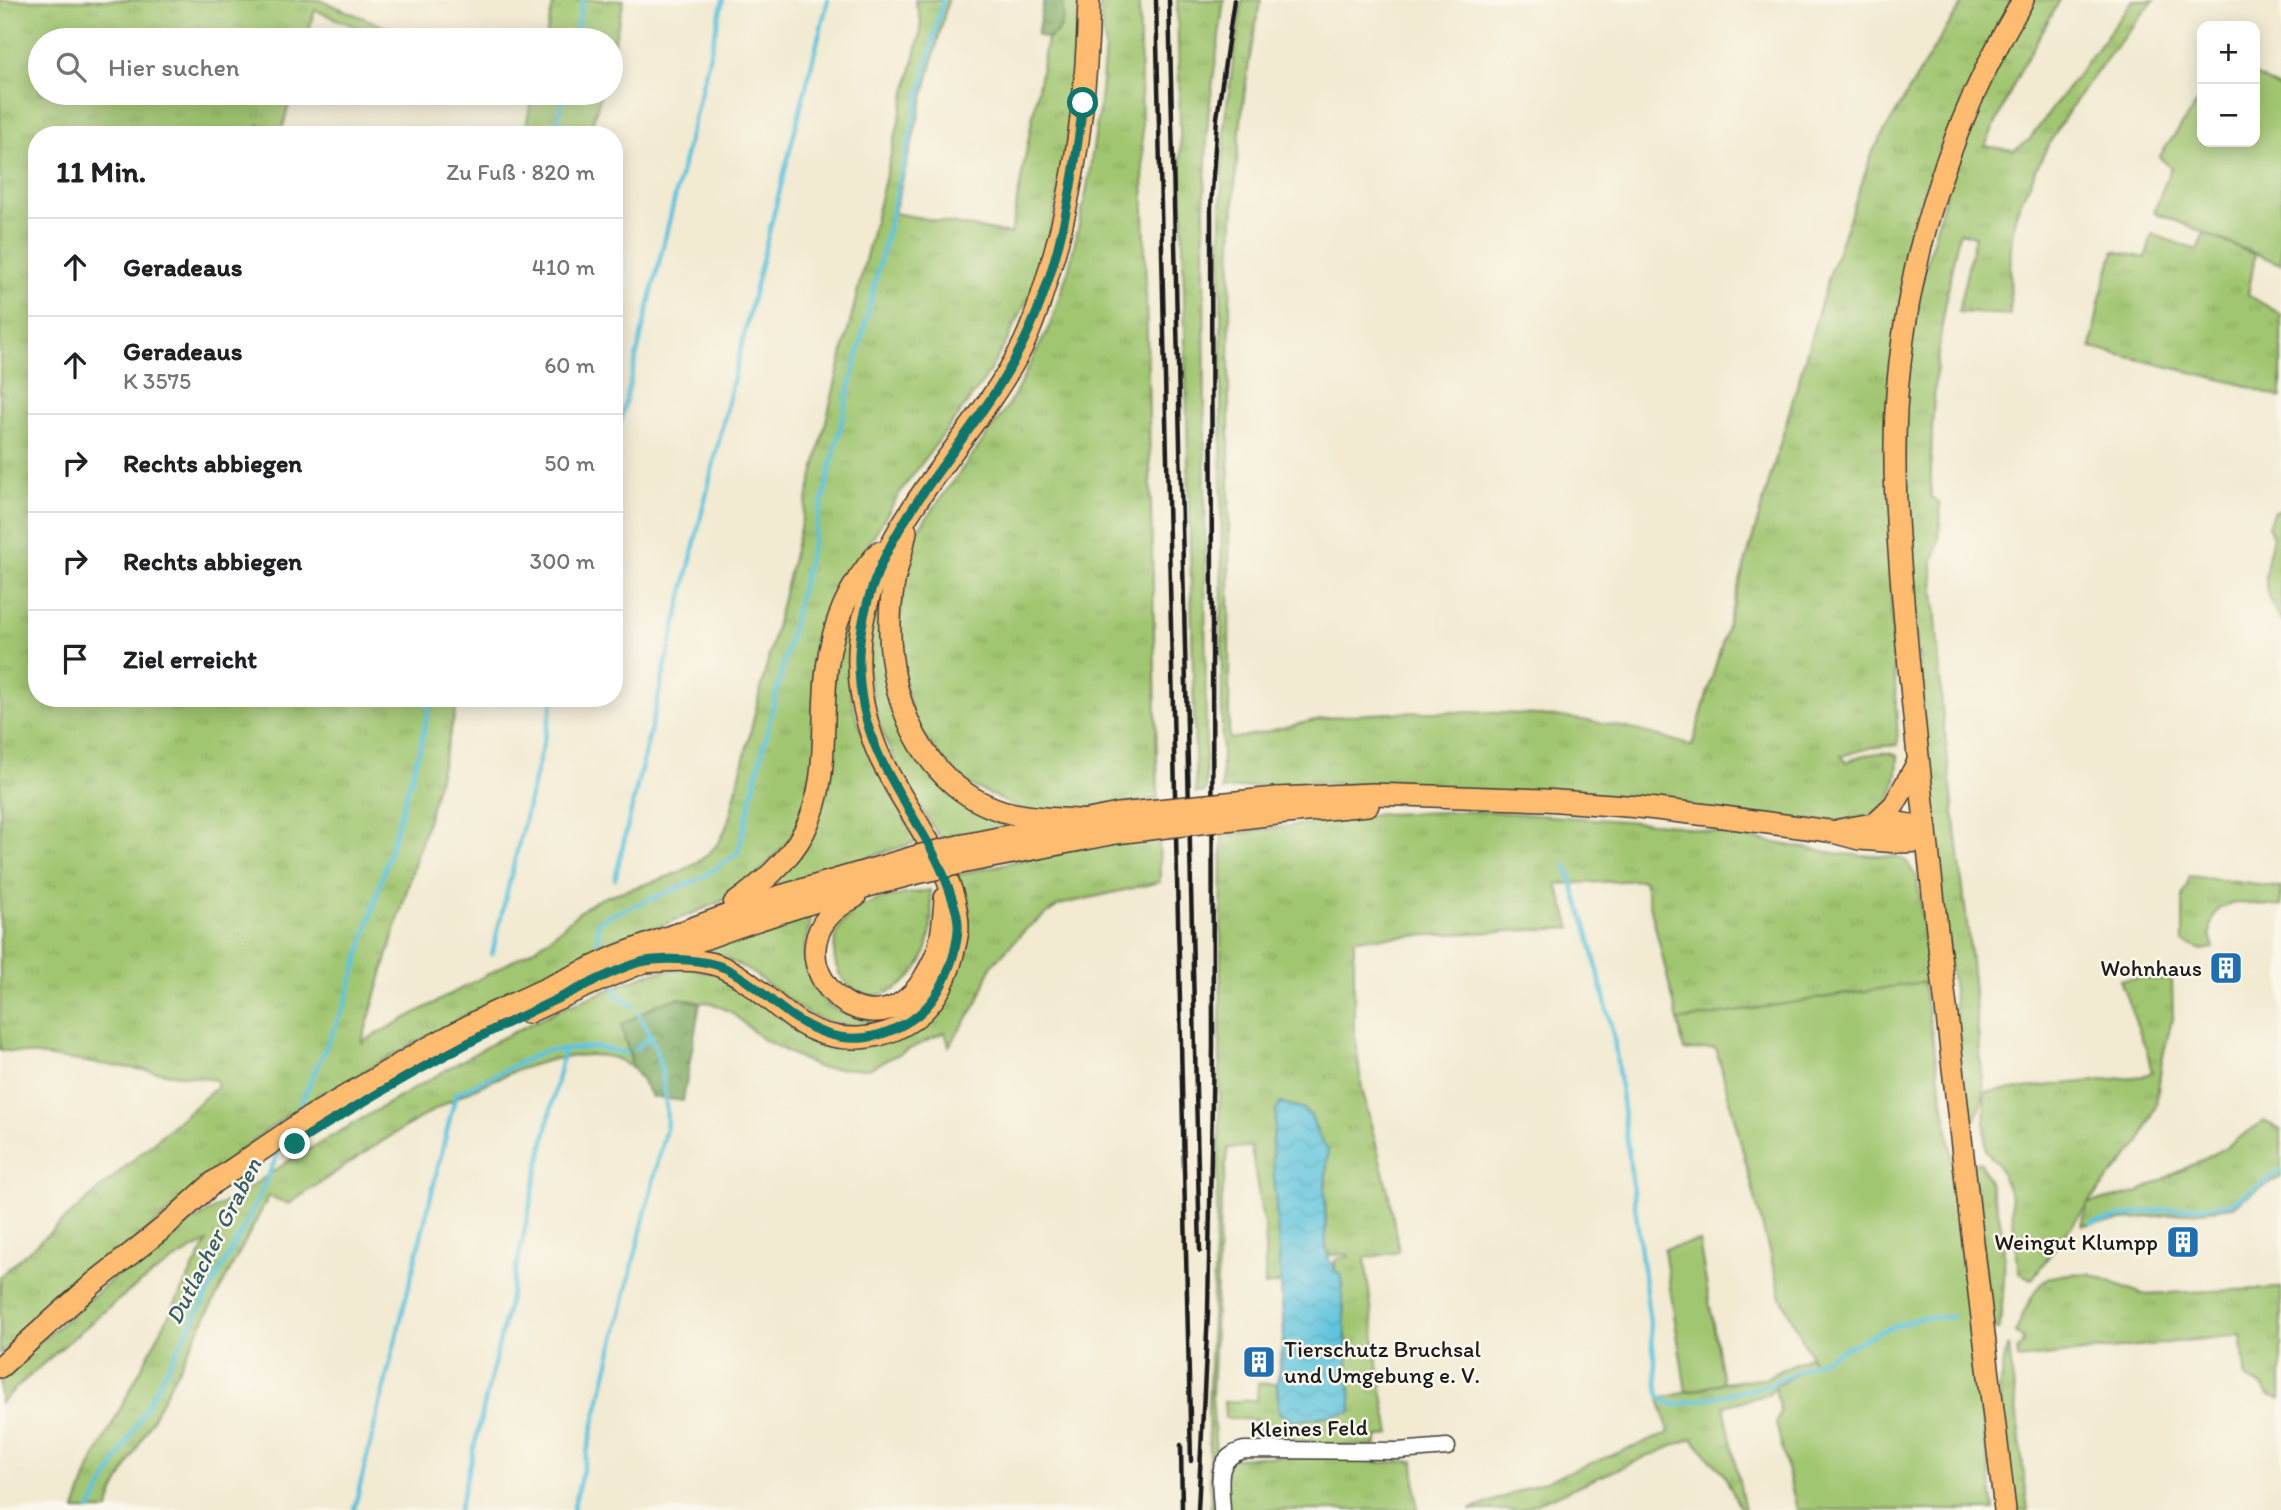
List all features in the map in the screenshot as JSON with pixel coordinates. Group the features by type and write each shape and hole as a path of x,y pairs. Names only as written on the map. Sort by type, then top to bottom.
{"main road":[{"path":"628,962 687,960 707,962 725,968 799,1022 816,1031 853,1039 874,1037 910,1021 925,1009 947,975 958,931 957,911 937,858 877,751 860,696 858,673 864,615 880,565 895,535 909,511 998,389 1021,348 1044,290 1071,191 1083,103 1089,0"},
{"path":"2005,1510 1918,762 1896,505 1896,405 1904,329 1923,236 1948,156 1975,90 2023,0"},
{"path":"909,511 892,588 890,644 898,699 908,724 922,747 954,784 976,799 1000,810 1024,816 1117,824"},
{"path":"716,917 775,872 804,833 820,788 827,669 844,601 860,574 895,535"},
{"path":"1875,823 1894,805 1918,762"},
{"path":"960,854 1117,824 1373,794 1545,800 1639,807 1829,831 1859,839 1899,842 1926,836"},
{"path":"628,962 716,917 777,897 914,866 1087,821"},
{"path":"1829,831 1875,823 1903,823 1926,836"},
{"path":"914,866 839,905 820,928 814,957 822,982 832,994 857,1009 874,1012 889,1010 900,1005 916,991 929,972 939,949 946,882"},
{"path":"0,1367 214,1182 270,1143 422,1051 562,988 628,962 782,910 890,880"},
{"path":"162,1229 295,1144 562,988"}],"street":[{"name":"Kleines Feld","path":"1222,1510 1222,1463 1230,1454 1244,1450 1398,1451 1447,1447"}],"green space":[{"path":"0,0 320,0 388,28 358,28 315,10 310,28 28,28 28,105 289,105 283,126 28,126 28,707 457,707 430,812 362,1042 536,948 592,903 665,878 697,863 710,853 720,840 733,805 920,35 921,21 915,0 948,0 894,213 1011,234 1047,39 1060,28 1063,0 1079,0 1073,101 1066,152 1051,230 1035,284 985,379 901,491 856,565 813,786 792,838 743,889 724,900 594,953 512,991 294,1110 238,1153 0,1354 0,1276 218,1086 216,1080 0,1050"},
{"path":"554,0 624,0 617,28 548,28"},
{"path":"1044,0 1063,0 1060,28 1047,39 1037,35"},
{"path":"1099,0 1139,0 1158,799 1050,813 1025,811 957,779 914,723 896,644 908,554 919,528 1004,412 1018,388 1050,325 1069,268 1086,194 1100,104 1105,48"},
{"path":"1177,0 1224,0 1208,117 1204,207 1206,792 1196,793"},
{"path":"1242,0 1261,0 1244,94 1232,236 1229,379 1229,739 1342,716 1478,712 1600,722 1692,746 1828,279 1873,151 1965,0 2015,0 1916,235 1891,599 1898,745 1873,747 1841,756 1847,762 1872,754 1898,756 1894,789 1881,809 1858,819 1825,821 1319,782 1222,790 1221,207 1225,118"},
{"path":"2033,0 2060,0 2022,67 1985,146 2014,150 2029,140 2133,0 2154,0 2101,65 2069,111 2022,199 2012,237 2010,315 1958,312 1975,236 1960,232 1943,316 1934,393 1931,471 1931,497 1940,503 1940,526 1932,562 1943,718 1984,1092 2143,1076 2152,1072 2120,980 2172,980 2173,1016 2162,1060 2156,1106 2139,1144 2088,1203 2136,1193 2218,1152 2264,1121 2281,1130 2281,1177 2243,1198 2233,1207 2082,1225 2087,1205 2032,1279 2019,1273 2010,1193 1997,1163 1986,1151 1984,1094 1975,1120 1968,1120 1928,775 1906,518 1903,404 1915,305 1963,131"},
{"path":"2260,78 2281,89 2281,264 2154,212 2171,167 2159,157 2197,103 2197,147 2260,147"},
{"path":"530,105 598,105 592,126 526,126"},
{"path":"2204,233 2255,255 2248,295 2281,314 2281,398 2244,385 2091,348 2100,298 2114,251 2146,258 2152,234 2197,250"},
{"path":"2281,510 2281,621 2267,590 2266,570 2273,537 2268,526 2274,511"},
{"path":"890,572 890,701 901,730 914,753 971,807 1012,826 940,838 902,775 875,711 869,677 868,643 875,608"},
{"path":"862,583 850,652 851,696 864,739 917,842 775,887 773,884 804,847 841,637"},
{"path":"1481,811 1666,824 1840,854 1898,857 1907,862 1917,878 1930,981 1678,1021 1644,880 1557,884 1571,928 1354,939 1354,1029 1362,1089 1389,1195 1399,1252 1365,1258 1379,1372 1390,1434 1377,1437 1377,1445 1256,1447 1257,1420 1225,1418 1224,1402 1257,1400 1258,1383 1277,1384 1279,1413 1335,1269 1335,1259 1349,1257 1348,1254 1330,1255 1326,1246 1327,1149 1311,1116 1272,1147 1282,1283 1265,1286 1265,1226 1251,1147 1228,1148 1220,1215 1212,1396 1217,1471 1232,1458 1369,1454 1375,1463 1414,1461 1417,1510 1211,1510 1208,1410 1219,1154 1222,835 1381,814"},
{"path":"1159,839 1160,882 1059,905 1027,928 992,965 977,1003 949,1046 945,1032 868,1069 819,1068 762,1039 731,1012 709,1002 700,1003 680,998 658,1004 621,1025 633,1068 614,1058 577,1056 536,1064 491,1081 445,1104 400,1130 289,1204 269,1196 113,1494 108,1510 75,1510 90,1467 207,1242 173,1261 125,1295 0,1403 0,1377 116,1276 190,1223 287,1162 498,1040 560,1009 651,973 688,967 716,972 770,1008 872,1045 956,974 968,939 968,908 957,875 1081,846"},
{"path":"2190,876 2281,888 2281,906 2241,903 2223,906 2216,912 2211,925 2210,935 2214,948 2202,950 2183,942 2183,895"},
{"path":"930,890 932,916 929,943 918,967 910,977 893,990 878,995 856,991 846,983 835,960 834,947 843,922 853,912 870,903"},
{"path":"808,916 811,922 805,944 805,962 810,980 820,996 833,1008 870,1021 867,1028 841,1025 816,1017 736,963 711,954 709,949"},
{"path":"1923,982 1950,1143 1994,1510 1797,1510 1776,1423 1780,1412 1775,1387 1814,1363 1781,1297 1716,1048 1684,1051 1678,1021"},
{"path":"680,998 700,1003 683,1101 652,1097 633,1068 621,1025 658,1004"},
{"path":"1977,1162 1981,1163 1990,1184 2001,1225 2004,1285 1999,1330 1992,1329 1972,1167"},
{"path":"1699,1241 1723,1383 1686,1392 1664,1249"},
{"path":"2089,1273 2142,1294 2281,1288 2281,1399 2268,1395 2262,1385 2246,1379 2241,1335 2018,1359 2017,1349 2023,1344 2022,1338 2016,1332 2040,1285 2065,1274"},
{"path":"2007,1347 2028,1510 2013,1510 1999,1387"},
{"path":"1810,1356 1814,1363 1775,1387 1769,1394 1724,1406 1745,1510 1741,1510 1724,1474 1692,1438 1521,1510 1470,1510 1669,1433 1659,1399 1723,1383 1765,1378"}],"water":[{"path":"1281,1103 1303,1108 1311,1116 1318,1135 1328,1149 1325,1190 1326,1246 1330,1263 1334,1263 1335,1270 1341,1276 1352,1412 1294,1421 1279,1413 1277,1384 1284,1332 1272,1147 1276,1111"}],"waterway":[{"name":"Dutlacher Graben","path":"577,28 583,0"},
{"path":"623,411 723,0"},
{"path":"615,879 758,276 828,0"},
{"path":"604,957 598,941 597,924 606,917 700,879 738,853 943,0"},
{"name":"Dutlacher Graben","path":"557,126 561,105"},
{"name":"Dutlacher Graben","path":"294,1118 345,1005 421,744 429,707"},
{"path":"492,954 552,707"},
{"path":"1566,865 1588,932 1614,1038 1659,1395 1664,1401 1677,1405 1769,1385 1883,1330 1921,1318 1952,1317"},
{"path":"613,982 618,996 634,1006"},
{"path":"573,1510 667,1124 661,1067 653,1041 639,1014"},
{"path":"635,1049 652,1035"},
{"path":"354,1510 456,1094 544,1051 595,1047 626,1053"},
{"path":"459,1510 509,1302 564,1049"},
{"name":"Dutlacher Graben","path":"90,1510 248,1220 282,1145"},
{"path":"2092,1223 2144,1212 2230,1204 2281,1171"}],"railway":[{"path":"1156,0 1191,1461"},
{"path":"1169,0 1200,1251"},
{"path":"1198,1510 1208,1313 1213,1047 1211,207 1217,118 1234,0"},
{"path":"1181,1445 1182,1510"}],"place":[{"name":"Wohnhaus","path":"2226,968"},
{"name":"Weingut Klumpp","path":"2183,1242"},
{"name":"Tierschutz Bruchsal und Umgebung e. V.","path":"1259,1362"}],"route":[{"path":"295,1144 350,1109 469,1042 642,962 687,960 707,962 725,968 799,1022 816,1031 839,1037 874,1037 892,1031 925,1009 947,975 952,960 958,931 957,911 937,858 892,780 866,722 858,673 864,615 880,565 895,535 909,511 998,389 1033,321 1071,191 1083,103"}]}
